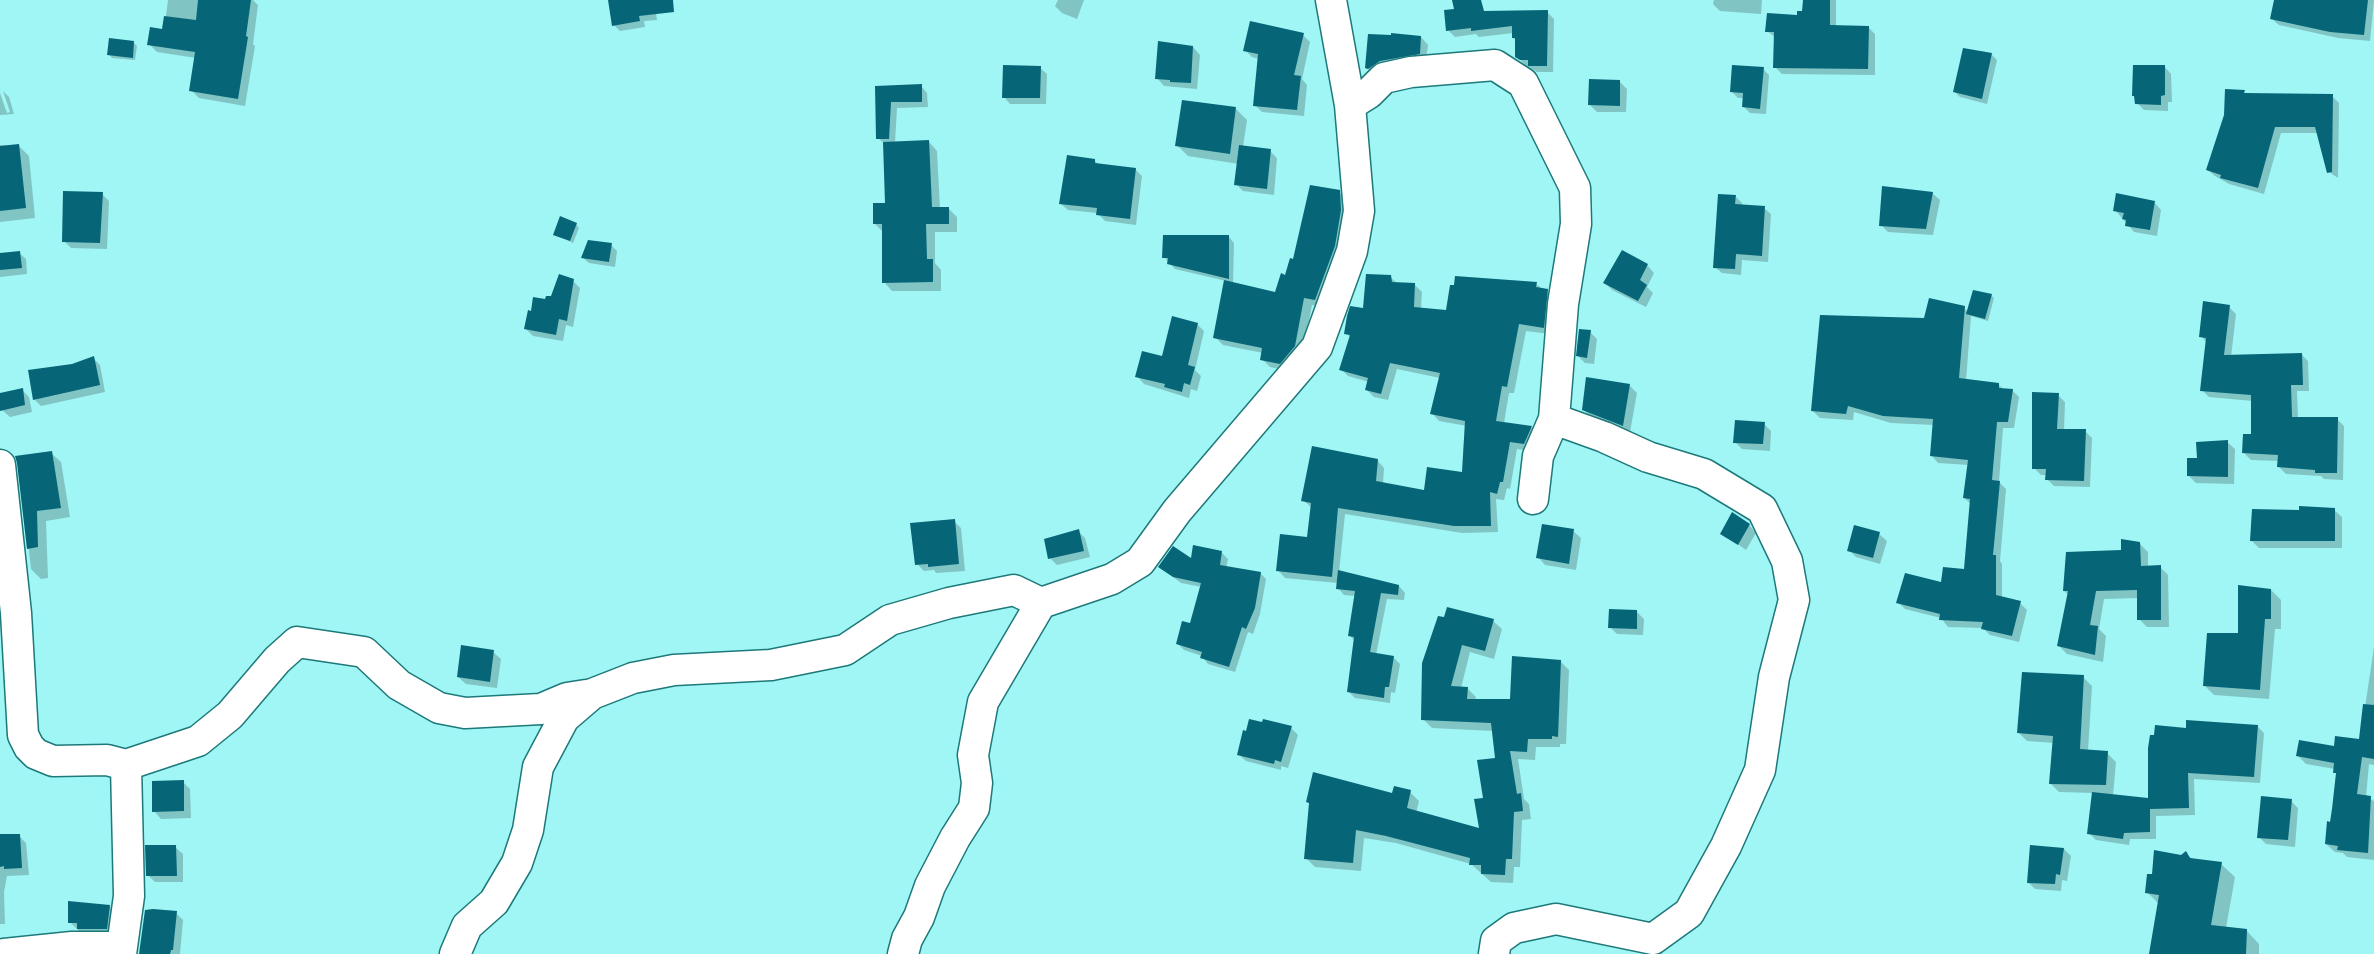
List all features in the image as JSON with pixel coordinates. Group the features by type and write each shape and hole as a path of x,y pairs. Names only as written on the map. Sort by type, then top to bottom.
{"street":[{"path":"903,954 930,886 974,808 977,783 973,755 983,702 1041,603 1112,579 1140,562 1177,511 1317,347 1356,238 1359,211 1350,104 1331,0"},
{"path":"1350,104 1368,93 1384,78 1411,72 1495,65 1522,83 1575,188 1576,223 1563,304 1554,419 1538,456 1533,499"},
{"path":"1493,954 1496,941 1514,928 1556,919 1653,939 1689,913 1726,846 1760,770 1774,677 1794,600 1787,561 1762,509 1704,474 1648,457 1554,419"},
{"path":"0,465 15,601 23,735 36,754 52,761 107,760 126,765 198,741 230,715 277,660 297,642 363,652 399,685 439,708 465,713 541,709 567,698 592,694 633,678 674,670 771,665 845,650 890,620 1014,590 1041,603"},
{"path":"455,954 467,926 494,902 517,863 528,830 538,767 564,718 592,694"},
{"path":"4,954 72,947 121,950 129,896 126,765"}],"building":[{"path":"198,0 251,0 238,99 189,91 195,52 147,45 150,27 162,29 164,16 196,20"},
{"path":"608,0 673,0 674,12 639,16 640,21 612,26"},
{"path":"1452,0 1481,0 1484,11 1548,10 1547,66 1528,66 1528,60 1515,57 1512,26 1446,31 1444,10 1454,9"},
{"path":"1803,0 1830,0 1830,25 1869,26 1868,69 1773,68 1774,32 1765,32 1767,13 1797,15 1797,11 1802,11"},
{"path":"2274,0 2368,0 2364,35 2330,32 2270,19"},
{"path":"1250,21 1304,33 1294,75 1301,76 1297,110 1253,106 1258,54 1243,51"},
{"path":"1368,34 1421,36 1420,54 1380,61 1368,69 1365,68"},
{"path":"109,38 134,41 133,58 107,55"},
{"path":"1158,41 1193,46 1191,83 1155,79"},
{"path":"1963,48 1992,53 1982,99 1953,92"},
{"path":"1003,65 1041,66 1040,98 1002,98"},
{"path":"1732,65 1764,67 1760,109 1742,107 1743,93 1730,92"},
{"path":"2133,65 2165,65 2165,95 2161,96 2161,105 2135,104 2132,96"},
{"path":"1589,79 1620,80 1620,106 1588,105"},
{"path":"922,84 922,102 891,102 889,139 876,139 875,86"},
{"path":"2225,89 2245,90 2244,93 2333,94 2332,172 2327,173 2315,127 2275,127 2258,188 2220,178 2221,175 2206,170 2224,115"},
{"path":"1182,100 1236,107 1230,154 1175,146"},
{"path":"929,140 932,207 949,207 949,224 926,224 927,259 933,259 933,282 882,283 882,224 873,224 873,203 885,203 883,142"},
{"path":"19,144 26,208 0,211 0,146"},
{"path":"1239,145 1271,149 1267,189 1234,185"},
{"path":"1067,155 1095,159 1095,163 1136,168 1130,219 1096,215 1097,208 1059,204"},
{"path":"1310,185 1340,190 1341,210 1335,246 1315,300 1304,298 1295,346 1280,364 1260,360 1262,348 1213,338 1224,280 1275,292 1281,273 1285,275 1290,258 1293,259"},
{"path":"1882,186 1933,192 1926,229 1879,226"},
{"path":"63,191 103,192 100,243 62,242"},
{"path":"2116,193 2155,201 2150,230 2125,226 2126,220 2122,219 2124,213 2113,211"},
{"path":"1718,194 1736,195 1735,204 1765,206 1762,256 1736,254 1735,269 1713,268"},
{"path":"560,216 577,223 570,241 553,235"},
{"path":"1163,235 1229,235 1229,279 1167,264 1168,258 1162,258"},
{"path":"588,240 612,243 609,262 581,258"},
{"path":"1622,250 1648,264 1640,280 1647,285 1638,301 1603,283"},
{"path":"20,251 22,268 0,270 0,253"},
{"path":"559,274 574,279 567,321 559,319 556,335 524,329 533,297 545,299 546,296 551,296"},
{"path":"1366,274 1391,275 1392,282 1415,283 1414,307 1446,310 1450,285 1454,285 1455,276 1537,282 1536,287 1548,289 1544,328 1519,324 1507,387 1502,386 1496,421 1532,426 1524,444 1510,442 1503,482 1500,482 1497,494 1490,492 1491,526 1454,526 1338,508 1332,577 1276,571 1280,534 1307,537 1311,503 1301,501 1312,446 1378,459 1376,481 1424,490 1427,467 1462,472 1465,421 1430,414 1440,373 1390,363 1381,394 1365,390 1368,378 1339,370 1350,335 1344,334 1347,316 1350,306 1363,308"},
{"path":"1973,290 1992,294 1985,319 1966,314"},
{"path":"1929,298 1965,306 1959,378 1999,383 1999,388 2013,389 2008,422 1997,422 1992,480 2000,481 1993,555 1996,555 1996,595 2021,601 2012,636 1981,629 1983,622 1939,620 1940,614 1896,603 1905,573 1941,582 1943,567 1964,569 1970,499 1963,498 1968,460 1930,456 1933,419 1883,416 1848,406 1846,414 1811,411 1820,315 1924,318"},
{"path":"2203,301 2230,305 2224,355 2302,353 2303,385 2291,385 2292,417 2338,417 2337,473 2315,473 2315,470 2277,467 2278,455 2242,453 2243,434 2251,434 2251,395 2200,391 2206,338 2199,337"},
{"path":"1172,316 1198,323 1188,365 1195,367 1190,385 1184,383 1182,392 1164,387 1165,384 1135,377 1142,351 1162,356"},
{"path":"1579,329 1591,330 1587,358 1576,356"},
{"path":"94,356 100,385 33,400 28,370 72,364"},
{"path":"1586,377 1630,384 1623,426 1582,410"},
{"path":"23,388 25,405 0,411 0,393"},
{"path":"2032,392 2059,393 2057,429 2086,429 2084,481 2045,480 2046,469 2032,469"},
{"path":"1735,420 1765,422 1763,444 1733,443"},
{"path":"2228,440 2228,477 2187,476 2187,458 2197,458 2196,442"},
{"path":"52,451 61,508 37,511 38,547 27,549 15,456"},
{"path":"2299,506 2335,508 2335,541 2250,541 2252,509 2299,510"},
{"path":"1732,512 1750,524 1738,545 1720,534"},
{"path":"955,519 959,564 928,567 928,564 915,565 910,523"},
{"path":"1542,524 1574,529 1569,564 1536,558"},
{"path":"1854,525 1880,532 1873,558 1847,551"},
{"path":"1079,529 1084,551 1048,559 1044,539"},
{"path":"2121,539 2140,542 2141,566 2161,565 2161,620 2137,620 2137,590 2096,591 2090,625 2098,626 2095,655 2057,646 2068,591 2063,591 2066,552 2121,550"},
{"path":"1193,545 1222,551 1220,565 1261,572 1255,608 1246,629 1242,627 1229,667 1200,658 1202,652 1176,644 1182,621 1190,623 1201,583 1173,577 1158,567 1173,546 1191,558"},
{"path":"1338,570 1399,585 1398,595 1381,593 1370,652 1394,656 1389,687 1385,687 1384,698 1347,692 1354,637 1348,636 1355,591 1336,589"},
{"path":"2238,585 2271,589 2271,619 2265,619 2260,690 2203,686 2207,633 2238,633"},
{"path":"1447,607 1494,619 1485,651 1462,645 1451,686 1468,687 1467,699 1510,699 1512,656 1561,660 1558,737 1528,739 1527,752 1510,751 1517,794 1521,793 1523,811 1514,812 1512,859 1506,859 1505,875 1481,874 1481,865 1469,865 1470,858 1356,830 1353,863 1304,859 1309,803 1306,802 1313,772 1392,793 1394,786 1411,790 1407,808 1479,828 1474,799 1483,798 1477,760 1495,758 1491,723 1421,720 1422,663 1438,616 1444,617"},
{"path":"1609,609 1637,610 1637,629 1608,628"},
{"path":"461,645 494,650 490,682 457,677"},
{"path":"2022,672 2084,675 2080,749 2108,751 2106,785 2049,784 2053,736 2017,733"},
{"path":"2363,704 2374,705 2374,759 2362,757 2357,794 2371,796 2368,853 2337,850 2338,846 2325,844 2336,773 2333,773 2334,763 2296,756 2299,740 2334,746 2335,736 2359,739"},
{"path":"1249,719 1262,722 1263,719 1292,726 1281,762 1275,760 1274,764 1237,755 1243,730 1246,731"},
{"path":"2186,720 2258,725 2254,777 2188,773 2189,808 2150,809 2150,832 2124,833 2123,839 2087,834 2092,792 2148,798 2150,735 2154,735 2155,725 2186,728"},
{"path":"184,780 184,811 152,812 152,781"},
{"path":"2261,796 2292,799 2288,840 2257,838"},
{"path":"0,834 20,834 22,868 0,867"},
{"path":"145,845 176,845 177,876 146,876"},
{"path":"2030,845 2064,848 2060,875 2056,874 2055,884 2027,883"},
{"path":"2154,850 2181,855 2186,851 2190,858 2222,862 2211,925 2247,929 2246,954 2149,954 2159,895 2145,893 2147,874 2152,874"},
{"path":"68,901 110,905 107,929 77,929 77,923 68,923"},
{"path":"145,910 177,911 173,950 170,954 139,954"}]}
